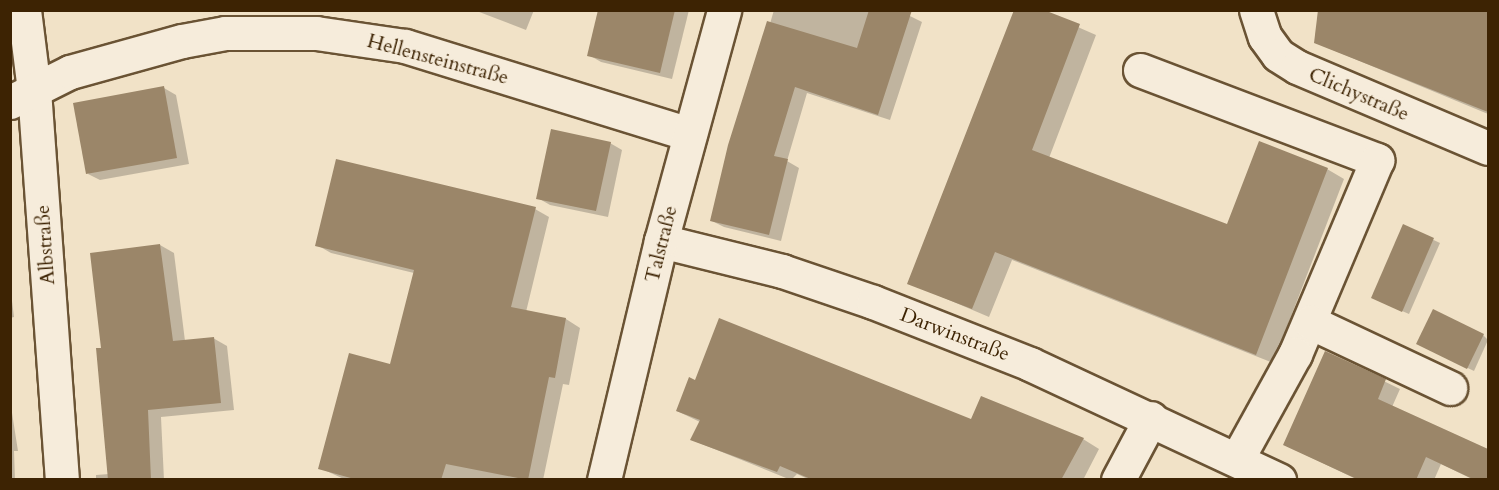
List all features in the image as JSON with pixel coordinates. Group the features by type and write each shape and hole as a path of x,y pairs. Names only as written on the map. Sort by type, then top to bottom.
{"street":[{"name":"Albstraße","path":"24,10 22,96 62,480"},
{"name":"Talstraße","path":"604,480 661,241 724,10"},
{"name":"Clichystraße","path":"1256,10 1265,37 1278,55 1297,68 1488,148"},
{"name":"Hellensteinstraße","path":"22,96 101,62 182,40 317,22 405,46 690,134"},
{"path":"1140,70 1377,160 1310,321 1282,380 1237,459"},
{"name":"Darwinstraße","path":"661,241 782,271 873,302 1030,364 1151,418 1279,480"},
{"path":"1310,321 1450,388"},
{"path":"1125,477 1151,418"}],"building":[{"path":"598,10 675,10 660,73 587,56"},
{"path":"869,10 912,10 878,115 795,87 774,156 788,159 769,235 710,221 728,145 767,21 857,48"},
{"path":"1014,10 1044,10 1080,24 1032,150 1227,224 1259,141 1328,168 1256,355 995,252 972,309 907,284"},
{"path":"1318,10 1488,10 1488,112 1314,43"},
{"path":"164,86 177,158 86,174 73,103"},
{"path":"551,129 611,142 596,211 536,199"},
{"path":"336,159 536,207 511,307 566,318 555,378 549,377 528,480 446,464 441,480 358,480 318,469 349,353 390,364 414,270 315,246"},
{"path":"1403,224 1434,238 1402,312 1371,298"},
{"path":"160,244 173,341 214,337 221,403 148,410 151,480 108,480 96,348 101,348 90,253"},
{"path":"1433,309 1484,334 1467,369 1416,344"},
{"path":"719,318 971,419 981,396 1084,438 1061,480 813,480 780,466 777,472 690,440 700,420 676,411 689,377 695,380"},
{"path":"1325,351 1386,379 1378,399 1488,449 1488,480 1475,480 1426,457 1416,480 1359,480 1283,445"}]}
